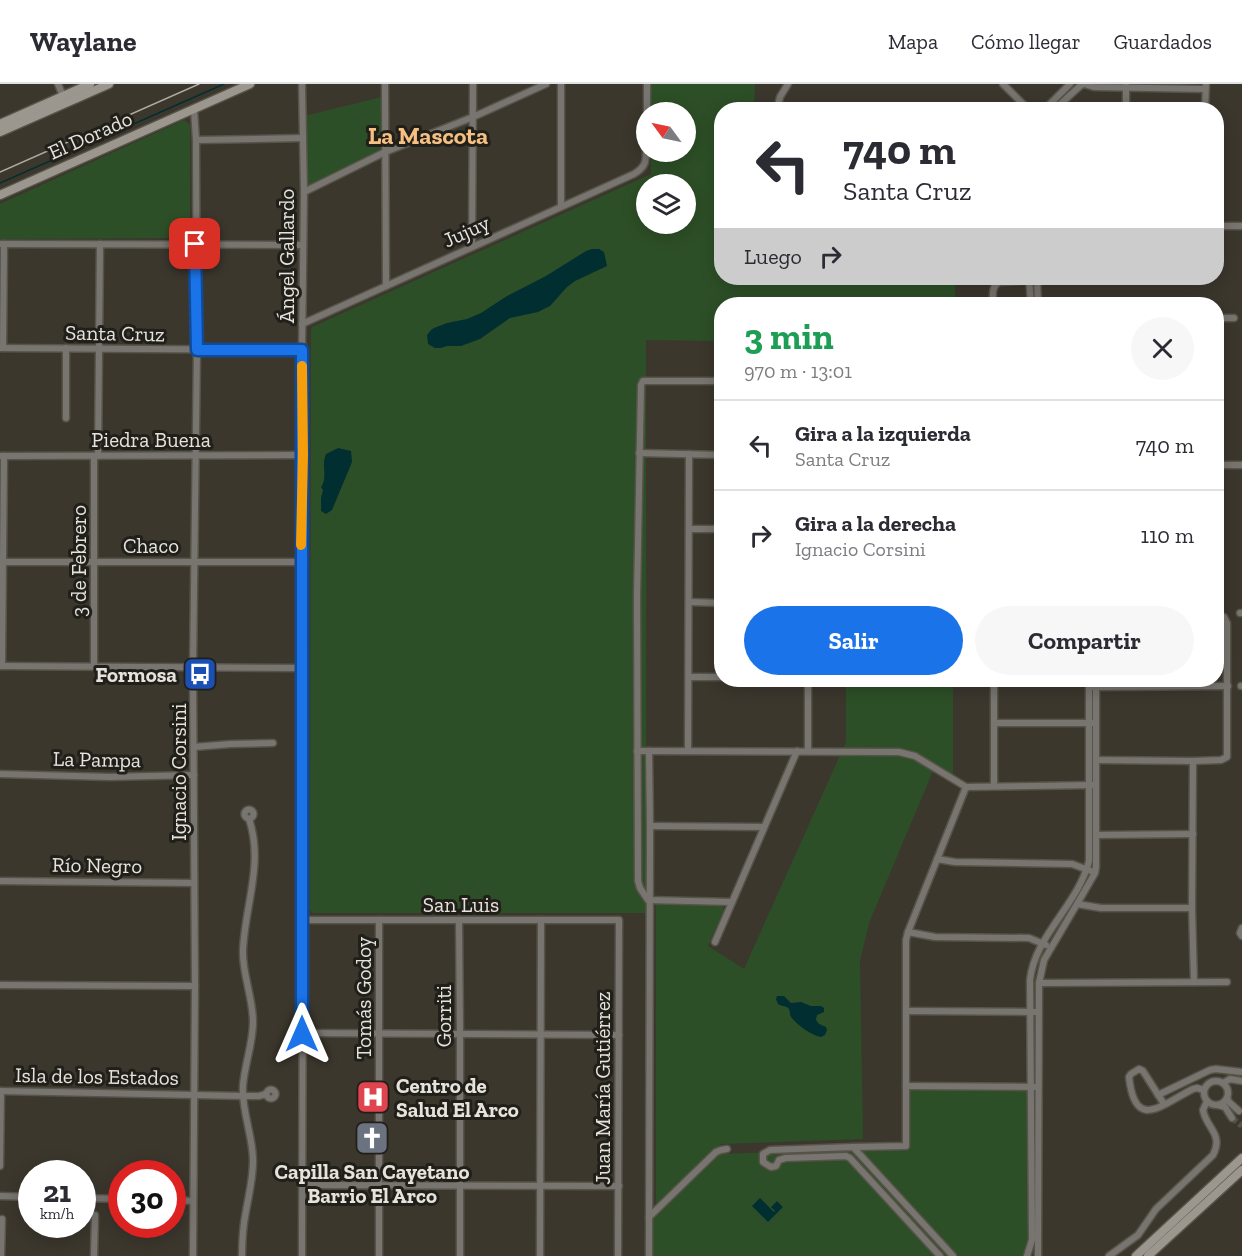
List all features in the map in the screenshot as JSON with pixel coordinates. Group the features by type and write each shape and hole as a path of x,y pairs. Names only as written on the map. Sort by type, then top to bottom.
{"main road":[{"path":"0,124 90,84"},
{"path":"0,132 109,84"},
{"name":"El Dorado","path":"0,195 250,84"},
{"path":"1136,1256 1242,1158"},
{"path":"1149,1256 1242,1170"}],"street":[{"path":"58,84 63,96"},
{"name":"Ángel Gallardo","path":"302,84 304,192 301,562 302,1256"},
{"path":"385,84 386,286"},
{"path":"472,247 473,84"},
{"path":"304,192 385,152 473,117 546,84"},
{"path":"561,84 561,206"},
{"path":"647,84 647,102"},
{"path":"779,102 788,84"},
{"path":"1003,84 1021,102"},
{"path":"1052,102 1070,84"},
{"path":"1063,102 1084,84 1096,86 1205,86 1205,102"},
{"path":"1126,86 1126,102"},
{"name":"Ignacio Corsini","path":"192,1256 195,986 194,562 197,350 194,109"},
{"path":"196,140 303,138"},
{"name":"Jujuy","path":"302,324 634,174 643,168 645,162"},
{"path":"1224,226 1242,226"},
{"path":"2,348 2,244 303,245"},
{"name":"3 de Febrero","path":"94,667 100,244"},
{"path":"1224,318 1234,318"},
{"name":"Santa Cruz","path":"2,348 302,350"},
{"path":"66,348 66,418"},
{"path":"714,381 642,382 639,453 638,885 645,898 650,901 732,902"},
{"path":"639,453 714,455"},
{"path":"688,751 689,454"},
{"name":"Piedra Buena","path":"2,456 303,455"},
{"path":"2,456 1,666 301,668"},
{"path":"1224,465 1242,465"},
{"path":"689,529 714,529"},
{"name":"Chaco","path":"1,562 301,562"},
{"path":"689,602 714,603"},
{"path":"1096,760 1193,761 1221,760 1227,757 1227,623 1224,617"},
{"path":"689,677 714,677"},
{"path":"1224,686 1228,686"},
{"path":"808,687 808,751"},
{"path":"994,687 994,786"},
{"path":"1027,1256 1032,1240 1030,1087 1039,983 1044,960 1095,873 1096,867 1093,687"},
{"path":"994,723 1092,723"},
{"path":"1038,1256 1039,1087 1031,969 1043,943 1088,869 1096,760 1092,723"},
{"path":"194,747 273,743"},
{"path":"637,751 877,751 915,756 966,787 1093,785"},
{"path":"649,751 649,1256"},
{"path":"715,942 797,751"},
{"path":"1193,761 1194,982"},
{"name":"La Pampa","path":"0,774 110,777 194,776"},
{"path":"940,1256 850,1158 846,1156 786,1158 779,1160 776,1166 771,1167 765,1165 762,1160 763,1154 770,1150 906,1146 906,940 966,787"},
{"path":"242,1256 243,1231 251,1189 253,1163 243,1096 253,1022 243,960 245,924 255,855 254,833 249,819"},
{"path":"650,826 764,827"},
{"path":"1096,835 1193,834"},
{"path":"937,859 955,862 1072,864 1095,873"},
{"name":"Río Negro","path":"0,881 194,883"},
{"path":"1077,904 1101,908 1192,908"},
{"name":"San Luis","path":"303,920 619,920"},
{"name":"Tomás Godoy","path":"378,1256 380,920"},
{"name":"Gorriti","path":"459,920 460,1256"},
{"path":"540,1256 541,920"},
{"name":"Juan María Gutiérrez","path":"618,1256 619,920"},
{"path":"1242,928 1240,933 1242,936"},
{"path":"908,932 935,937 1029,938 1051,948"},
{"path":"1039,983 1227,982"},
{"path":"0,985 195,986"},
{"path":"907,1011 1035,1012"},
{"path":"302,1034 619,1035"},
{"path":"1164,1104 1143,1071 1139,1069 1131,1074 1129,1077 1133,1099 1137,1106 1145,1110 1154,1109 1164,1104 1192,1089 1204,1090"},
{"path":"1210,1070 1211,1082"},
{"path":"1158,1095 1210,1070 1242,1072"},
{"path":"1223,1083 1230,1079 1242,1082"},
{"path":"1232,1118 1225,1107 1207,1101 1205,1087 1211,1082 1223,1083 1227,1089 1228,1102 1239,1111"},
{"path":"906,1086 1039,1087"},
{"path":"0,1166 1,1091"},
{"name":"Isla de los Estados","path":"1,1091 243,1096 266,1094"},
{"path":"1218,1104 1227,1098"},
{"path":"1109,1256 1138,1235 1156,1209 1213,1155 1216,1135 1206,1120 1203,1110 1207,1101"},
{"path":"853,1147 953,1256"},
{"path":"649,1217 716,1152 727,1149"},
{"path":"301,1185 619,1186"},
{"path":"0,1196 18,1197"},
{"path":"186,1201 193,1201"},
{"path":"2,1220 2,1256"},
{"path":"94,1238 94,1256"}],"green space":[{"path":"651,84 755,84 754,102 714,102 714,285 955,285 955,297 714,297 714,341 646,340 646,913 313,913 310,910 312,327 636,181 636,234 696,234 696,174 651,174 651,162 696,162 696,102 651,102"},
{"path":"382,97 384,151 306,188 304,116"},
{"path":"184,120 190,125 190,238 0,239 0,204"},
{"path":"846,687 953,687 953,783 933,771 869,923 860,961 863,1139 721,1144 656,1204 656,904 721,904 724,910 708,946 744,969 846,742"},
{"path":"908,1090 1027,1090 1028,1240 1023,1256 653,1256 653,1217 719,1154 908,1148"}],"water":[{"path":"592,249 604,252 607,266 575,281 550,306 538,312 510,318 480,339 461,346 435,348 428,344 427,335 434,328 481,313"},
{"path":"338,448 351,451 352,462 332,510 326,514 321,511 323,490 321,487 324,480 325,458 326,454"},
{"path":"777,996 784,996 791,1003 801,1002 824,1008 824,1012 817,1015 816,1020 826,1027 825,1035 817,1036 800,1026 791,1017 787,1007 778,1004"},
{"path":"760,1198 774,1212 771,1207 777,1201 783,1207 768,1222 752,1206"}],"waterway":[{"path":"0,183 224,84"}],"tunnel":[{"path":"1232,1118 1242,1126"}],"railway":[{"path":"0,172 199,84"}],"slow traffic":[{"path":"301,545 302,366"}],"place":[{"name":"Formosa","path":"200,674"},
{"name":"Centro de Salud El Arco","path":"373,1097"},
{"name":"Capilla San Cayetano Barrio El Arco","path":"372,1138"}],"district":[{"name":"La Mascota","path":"428,135"}],"route":[{"path":"195,244 197,350 302,350 302,1034"}]}
